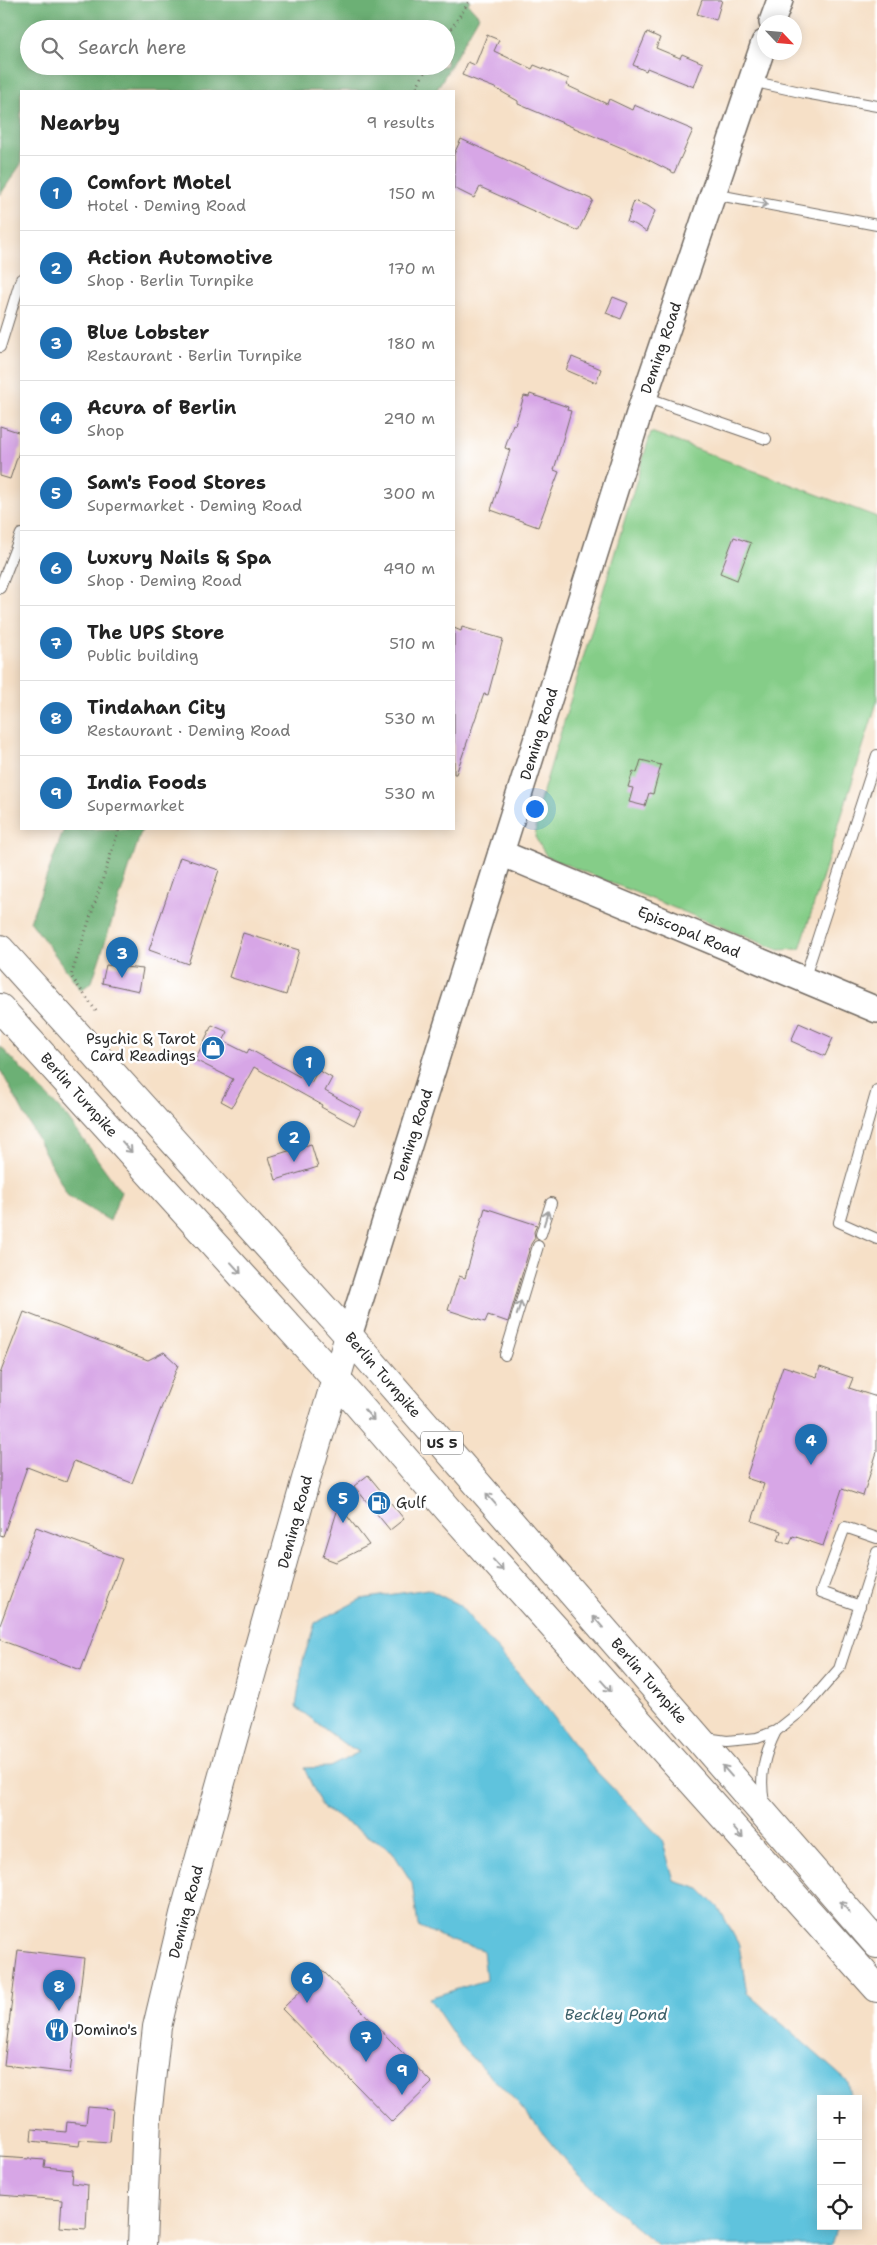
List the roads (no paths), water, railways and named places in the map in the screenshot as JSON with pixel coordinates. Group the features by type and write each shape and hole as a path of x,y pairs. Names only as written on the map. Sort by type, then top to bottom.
{"main road":[{"name":"Berlin Turnpike","path":"0,949 349,1336 877,1944"},
{"name":"Berlin Turnpike","path":"0,1008 336,1379 455,1516 877,1988"},
{"name":"Deming Road","path":"142,2245 147,2117 157,2027 184,1914 349,1336"}],"street":[{"path":"775,15 780,0"},
{"name":"Deming Road","path":"349,1336 644,397 758,60"},
{"name":"Episcopal Road","path":"501,853 877,1010"}],"lane":[{"path":"751,81 877,106"},
{"path":"713,194 877,225"},
{"path":"0,347 20,282"},
{"path":"644,397 766,439"},
{"path":"0,588 20,537"},
{"path":"804,980 874,771 877,755"},
{"path":"877,1090 839,1222 877,1239"},
{"path":"541,1234 551,1203"},
{"path":"505,1355 538,1246"},
{"path":"860,1606 821,1592 845,1527 877,1538"},
{"path":"696,1736 727,1741 744,1740 776,1731 805,1708 839,1668 877,1552"},
{"path":"766,1816 761,1786 762,1766 767,1749 776,1731"}],"water":[{"name":"Beckley Pond","path":"428,1589 459,1605 540,1699 591,1766 662,1839 674,1881 700,1889 719,1908 739,1945 747,1993 848,2082 851,2095 817,2095 817,2230 836,2230 831,2245 658,2245 623,2217 568,2164 519,2104 464,2050 429,1998 486,1980 483,1950 451,1941 418,1926 412,1883 392,1851 322,1807 304,1768 330,1767 359,1752 343,1743 296,1707 303,1660 315,1623 361,1599"}],"place":[{"name":"Blue Lobster","path":"122,978"},
{"name":"Psychic & Tarot Card Readings","path":"213,1048"},
{"name":"Comfort Motel","path":"309,1087"},
{"name":"Action Automotive","path":"294,1162"},
{"name":"Acura of Berlin","path":"811,1465"},
{"name":"Gulf","path":"379,1503"},
{"name":"Sam's Food Stores","path":"343,1523"},
{"name":"Luxury Nails & Spa","path":"307,2003"},
{"name":"Tindahan City","path":"59,2011"},
{"name":"Domino's","path":"57,2030"},
{"name":"The UPS Store","path":"366,2062"},
{"name":"India Foods","path":"402,2095"}]}
